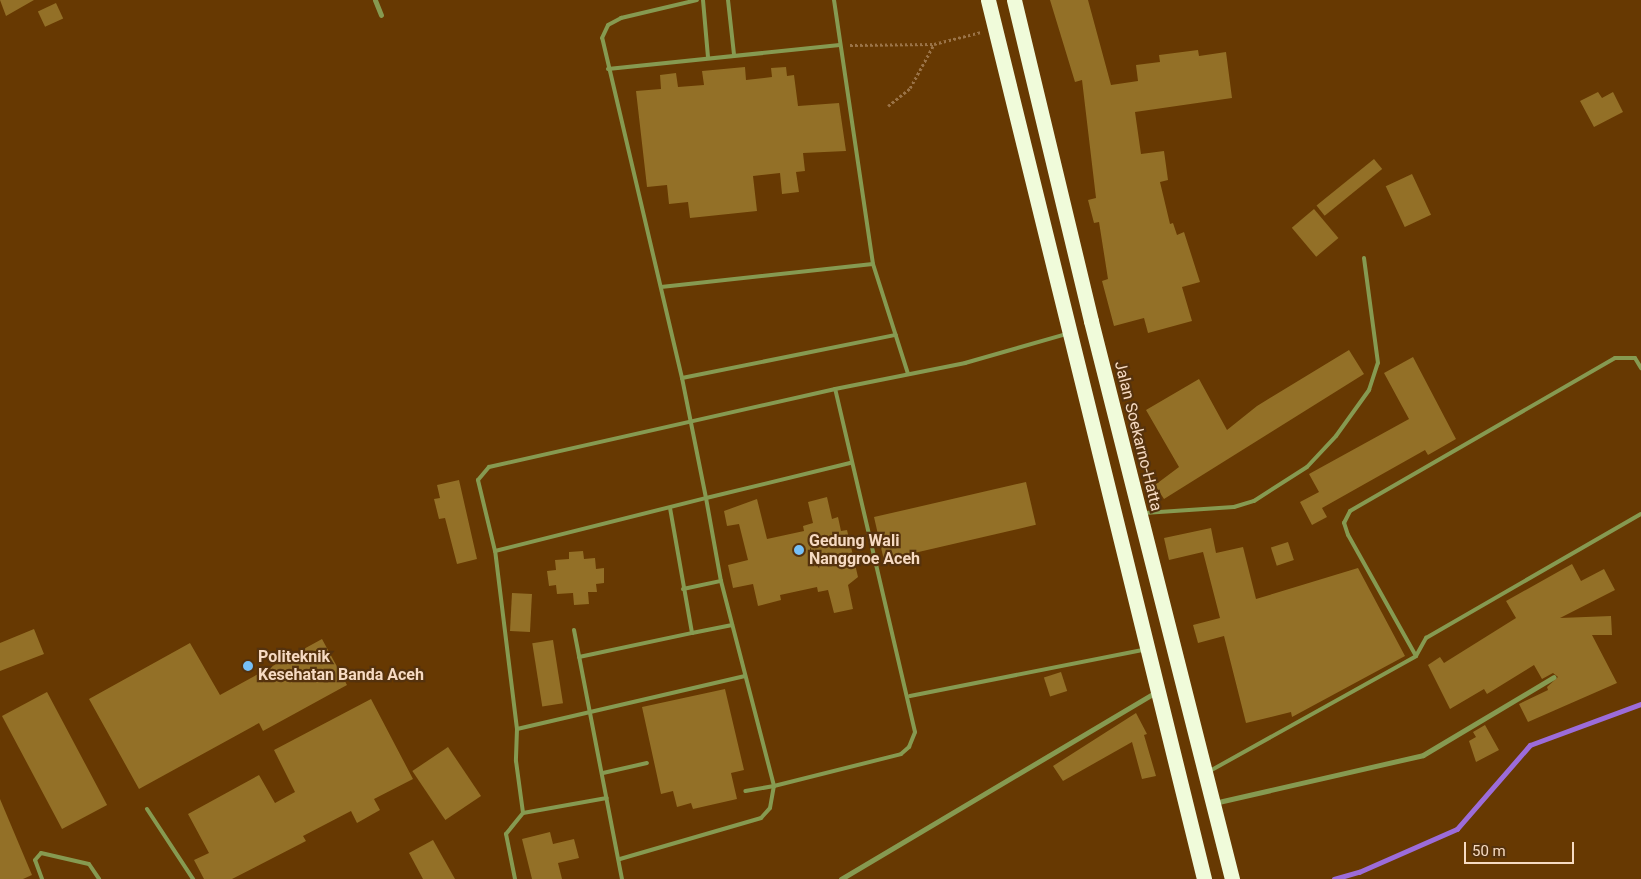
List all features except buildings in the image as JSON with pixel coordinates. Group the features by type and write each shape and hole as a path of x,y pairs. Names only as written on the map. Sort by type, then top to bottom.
{"highway":[{"path":"988,0 1203,875"},
{"name":"Jalan Soekarno-Hatta","path":"1014,0 1231,874"}],"street":[{"path":"375,0 382,15"},
{"path":"1214,803 1423,754 1554,677"},
{"path":"841,879 1157,691"}],"lane":[{"path":"620,859 761,818 770,808 774,786 722,581 682,378 602,38 608,25 621,18 697,0"},
{"path":"703,0 708,57"},
{"path":"728,0 734,54"},
{"path":"834,0 873,264 908,374"},
{"path":"608,69 734,54 840,45"},
{"path":"1140,513 1234,507 1254,501 1307,467 1336,436 1369,390 1378,363 1364,258"},
{"path":"661,287 873,264"},
{"path":"523,813 516,761 517,730 494,551 478,480 489,467 690,420 966,363 1069,333"},
{"path":"682,378 896,335"},
{"path":"1416,656 1348,535 1344,523 1350,511 1615,358 1635,358 1641,368"},
{"path":"744,791 774,786 901,754 909,747 916,732 910,696 850,464 834,389"},
{"path":"494,551 850,464"},
{"path":"670,508 692,633"},
{"path":"1206,773 1416,656 1426,638 1641,514"},
{"path":"683,589 722,581"},
{"path":"579,657 732,624"},
{"path":"574,630 620,859 622,879"},
{"path":"910,696 1147,649"},
{"path":"517,730 746,676"},
{"path":"603,773 647,763"},
{"path":"515,879 506,834 523,813 607,798"},
{"path":"147,809 193,879"},
{"path":"42,879 35,860 41,853 89,864 99,879"}],"path":[{"path":"840,45 934,44 994,28"},
{"path":"888,106 910,88 934,44"}],"waterway":[{"path":"1334,879 1359,872 1457,829 1530,745 1641,704"}],"place":[{"name":"Gedung Wali Nanggroe Aceh","path":"799,550"},
{"name":"Politeknik Kesehatan Banda Aceh","path":"248,666"}]}
